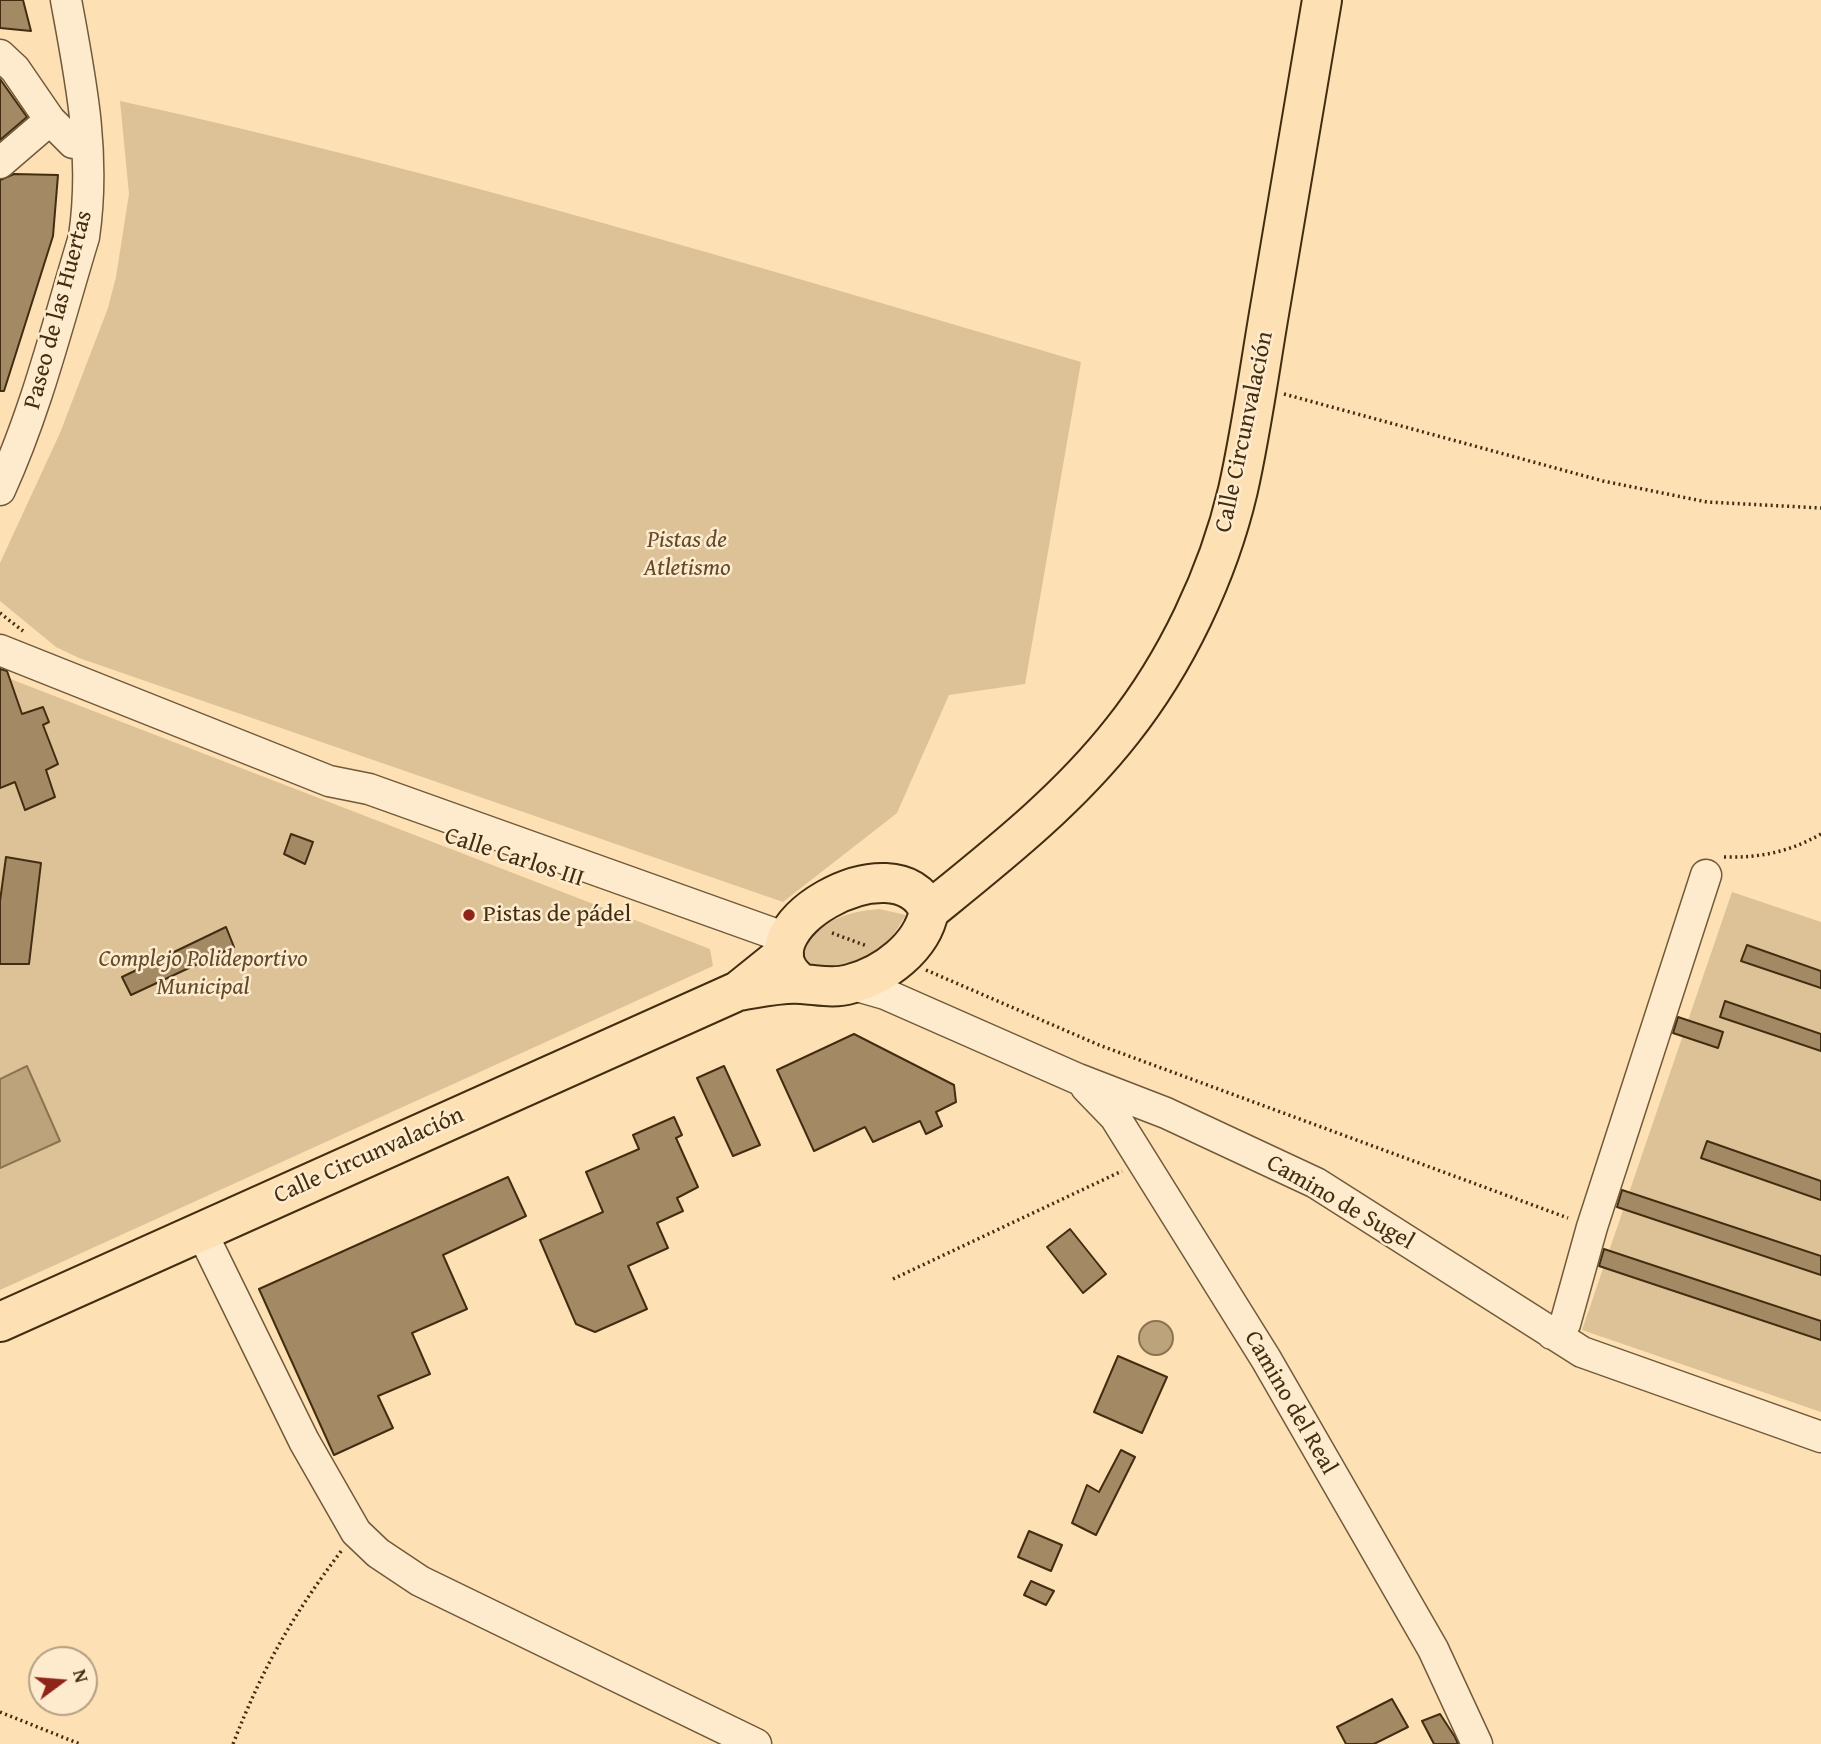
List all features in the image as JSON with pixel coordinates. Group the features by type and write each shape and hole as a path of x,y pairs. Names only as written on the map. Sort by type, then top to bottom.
{"main road":[{"name":"Calle Circunvalación","path":"924,902 983,867 1033,826 1082,778 1123,730 1175,648 1203,591 1227,528 1240,478 1322,0"},
{"path":"884,885 908,888 924,902 921,935 899,958 850,984 821,986 790,956 799,920 814,905 847,889 884,885"},
{"name":"Calle Circunvalación","path":"0,1322 738,991 790,956"}],"street":[{"name":"Paseo de las Huertas","path":"0,444 12,416 66,244 72,201 73,143 45,0"},
{"name":"Paseo de las Huertas","path":"0,489 21,445 33,407 84,237 88,210 89,146 66,0"},
{"path":"0,55 15,69 50,120 73,143"},
{"path":"0,163 50,120"},
{"name":"Calle Carlos III","path":"4,639 57,675 329,781 369,789 790,956"},
{"path":"1552,1334 1565,1324 1592,1227 1706,875"},
{"name":"Camino de Sugel","path":"850,984 885,994 1078,1079 1166,1113 1316,1184 1582,1352 1821,1437"},
{"name":"Camino del Real","path":"1078,1079 1115,1117 1266,1359 1427,1638 1477,1744"},
{"path":"201,1231 304,1441 356,1532 378,1553 420,1581 756,1744"}],"path":[{"path":"1257,386 1603,481 1707,502 1821,508"},
{"path":"1706,875 1719,857 1758,858 1796,848 1821,834"},
{"path":"893,1279 1046,1209 1143,1160"},
{"path":"233,1744 258,1680 297,1611 356,1532"},
{"path":"0,1712 80,1744"}],"green space":[{"name":"Pistas de Atletismo","path":"120,101 483,190 1081,362 1025,684 949,695 897,813 783,902 79,658 56,647 0,601 0,563 60,433 108,308 116,277 129,194"},
{"name":"Complejo Polideportivo Municipal","path":"0,675 710,949 713,966 0,1290"},
{"path":"1732,892 1821,922 1821,1412 1582,1330"},
{"path":"879,909 906,915 886,946 847,968 801,966 811,940 819,930 840,917"}],"shaded area":[{"path":"27,1066 60,1141 0,1168 0,1079"},
{"path":"1156,1321 1168,1326 1173,1338 1168,1350 1156,1355 1144,1350 1139,1338 1144,1326"}],"building":[{"path":"0,0 23,0 31,31 0,28"},
{"path":"0,79 27,117 0,140"},
{"path":"14,174 58,175 53,236 4,391 0,391 0,180"},
{"path":"0,669 7,671 22,714 43,707 49,722 43,725 58,764 46,770 55,797 25,810 15,782 0,788"},
{"path":"291,834 313,842 305,864 284,854"},
{"path":"6,857 41,863 29,964 0,964 0,901"},
{"path":"226,927 234,947 131,995 122,977"},
{"path":"1747,945 1821,971 1821,988 1741,961"},
{"path":"1725,1001 1821,1034 1821,1051 1720,1017"},
{"path":"1678,1017 1723,1032 1718,1048 1673,1033"},
{"path":"854,1034 954,1085 956,1102 936,1112 942,1126 926,1134 920,1121 873,1142 865,1127 814,1151 777,1070"},
{"path":"724,1066 760,1145 733,1156 697,1078"},
{"path":"674,1117 682,1135 676,1138 698,1187 677,1198 683,1211 657,1223 668,1248 628,1266 647,1309 595,1332 576,1324 540,1240 603,1212 586,1172 639,1149 633,1135"},
{"path":"1707,1141 1821,1181 1821,1200 1701,1158"},
{"path":"508,1177 526,1216 443,1255 467,1309 412,1333 430,1374 378,1396 393,1428 334,1455 259,1289"},
{"path":"1622,1190 1821,1256 1821,1275 1617,1207"},
{"path":"1070,1229 1106,1274 1083,1293 1047,1247"},
{"path":"1604,1249 1821,1321 1821,1340 1599,1266"},
{"path":"1118,1356 1167,1377 1142,1433 1094,1412"},
{"path":"1121,1450 1135,1457 1096,1535 1072,1523 1087,1485 1099,1492"},
{"path":"1029,1531 1062,1545 1051,1571 1018,1557"},
{"path":"1031,1581 1054,1591 1046,1605 1024,1595"},
{"path":"1392,1699 1408,1727 1374,1744 1346,1744 1337,1727"},
{"path":"1440,1714 1458,1744 1434,1744 1422,1721"}],"place":[{"name":"Pistas de pádel","path":"469,915"}]}
